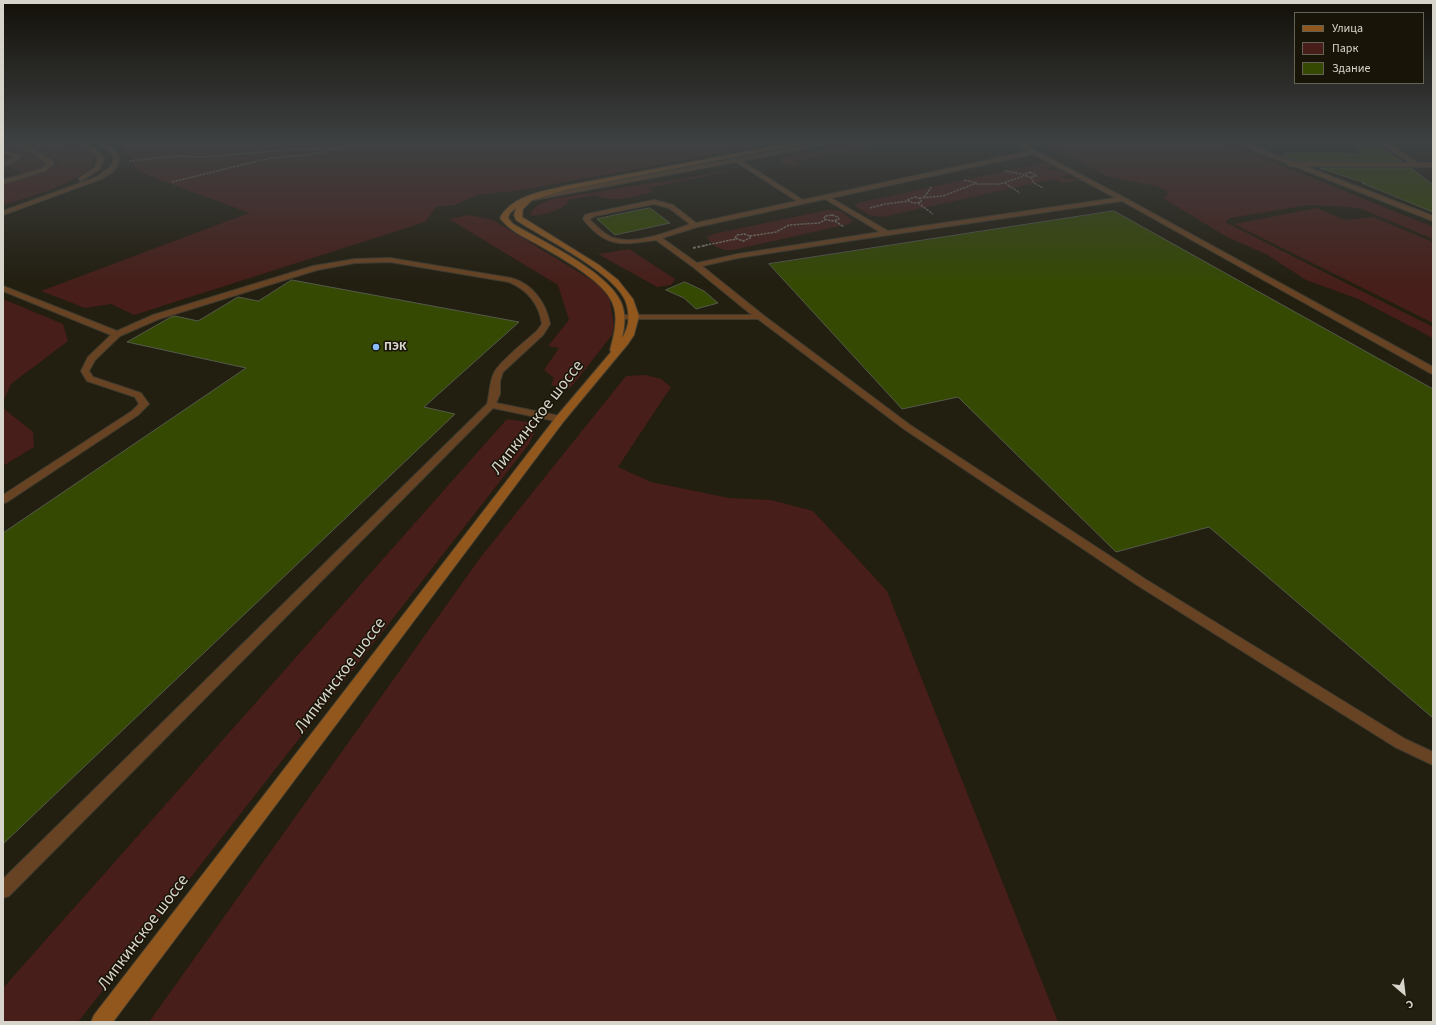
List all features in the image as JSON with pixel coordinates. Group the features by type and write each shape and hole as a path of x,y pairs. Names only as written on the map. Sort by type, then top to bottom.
{"street":[{"path":"3,208 52,190"},
{"path":"3,213 67,190"},
{"path":"528,225 516,220 509,210 530,199 561,190"},
{"path":"1357,190 1433,219"},
{"path":"530,199 518,209 517,213 519,218 611,277 628,298 635,316"},
{"name":"Липкинское шоссе","path":"509,210 505,214 504,218 510,226 590,273 611,291 617,301 621,324 614,354"},
{"name":"Липкинское шоссе","path":"101,1022 560,419 629,335 635,316"}],"lane":[{"path":"530,199 580,190"},
{"path":"783,190 804,203"},
{"path":"695,225 669,204 654,202 594,214 587,216 586,219 602,235 609,238 631,242 656,238 695,225 864,190"},
{"path":"1106,190 1433,371"},
{"path":"827,198 886,233"},
{"path":"696,265 738,256 886,233 1123,199"},
{"path":"656,238 696,265 760,317 907,427 1141,582 1400,743 1433,759"},
{"path":"3,500 135,413 144,404 138,395 90,379 85,371 91,359 117,334 156,317 316,268 355,261 390,260 510,280 521,284 535,296 545,315 546,324 540,333 499,371 495,381 495,394 491,405 3,890"},
{"path":"3,288 117,334"},
{"path":"620,317 760,317"},
{"path":"491,405 560,419"}],"path":[{"path":"908,201 908,198 950,195 961,190"},
{"path":"1015,190 1020,193"},
{"path":"853,213 885,204 922,201 919,198"},
{"path":"736,239 735,236 739,234 750,236 776,232 790,225 818,224 825,220 834,221 839,218 828,215 823,218 825,220"},
{"path":"676,251 736,239 745,240 749,239 750,236"}],"green space":[{"path":"3,190 51,190 46,192 3,205"},
{"path":"187,190 523,190 477,195 455,205 436,207 425,222 134,315 111,304 85,308 41,291 249,213"},
{"path":"609,190 650,190 653,192 616,199 602,198 596,195 567,200 568,203 556,210 546,214 531,216 531,212 538,205 552,199"},
{"path":"919,190 1005,190 882,217 869,215 855,206 858,203"},
{"path":"1166,190 1342,190 1433,227 1433,239 1362,209 1308,205 1230,218 1225,222 1433,327 1433,338 1358,299 1306,280 1266,254 1227,237 1163,198 1168,194"},
{"path":"1317,208 1345,220 1373,217 1433,242 1433,323 1234,224"},
{"path":"828,210 840,211 853,221 849,224 733,250 718,248 707,237 713,234"},
{"path":"469,215 493,220 600,285 610,300 614,326 612,335 572,386 566,390 551,385 554,378 544,370 559,348 548,346 569,320 558,285 449,219"},
{"path":"629,249 675,279 671,285 657,287 598,254"},
{"path":"3,299 63,324 68,341 11,384 3,402"},
{"path":"645,375 661,379 671,387 618,467 651,482 729,498 771,500 813,511 887,591 1058,1022 149,1022 480,558 626,376"},
{"path":"3,408 33,432 34,447 3,466"},
{"path":"507,419 534,423 534,433 529,444 78,1022 3,1022 3,988"}],"building":[{"path":"1379,190 1433,190 1433,212"},
{"path":"650,208 670,223 615,235 597,219"},
{"path":"1114,211 1433,389 1433,718 1209,527 1116,552 958,397 902,409 769,264"},
{"path":"292,280 519,322 424,407 455,414 3,844 3,533 246,368 127,342 171,317 175,316 198,321 238,297 258,301"},
{"path":"685,282 704,291 718,303 696,309 684,298 666,290"}],"place":[{"name":"ПЭК","path":"376,347"}]}
